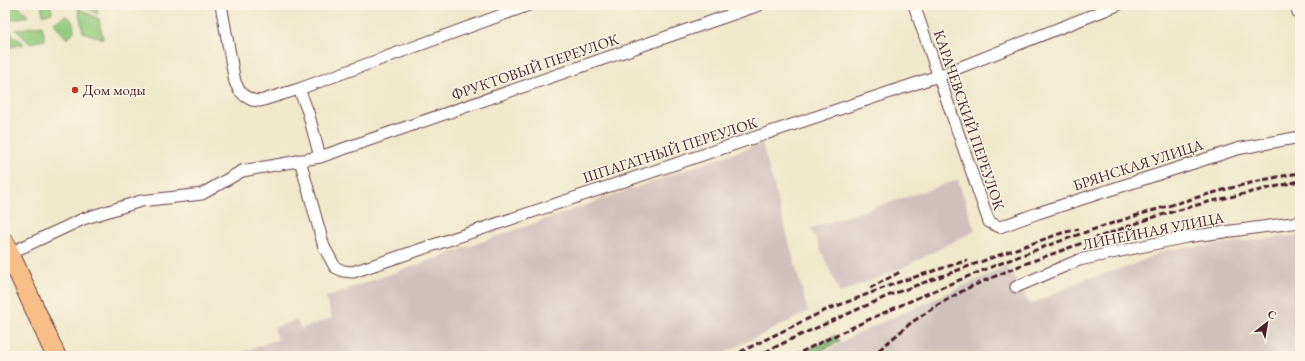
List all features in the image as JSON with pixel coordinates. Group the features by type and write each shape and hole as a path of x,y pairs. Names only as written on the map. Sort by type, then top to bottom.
{"highway":[{"path":"7,248 56,356"}],"street":[{"path":"221,5 234,75 239,90 252,100 260,101 299,89 529,5"},
{"name":"ФРУКТОВЫЙ ПЕРЕУЛОК","path":"7,248 83,219 141,201 202,194 242,171 320,156 759,5"},
{"name":"КАРАЧЕВСКИЙ ПЕРЕУЛОК","path":"914,5 988,222"},
{"name":"ШПАГАТНЫЙ ПЕРЕУЛОК","path":"300,160 324,247 335,267 343,271 353,272 938,76 1118,5"},
{"path":"1296,5 1298,12 1300,12"},
{"path":"299,89 308,112 320,156"},
{"name":"БРЯНСКАЯ УЛИЦА","path":"988,222 1000,227 1038,213 1238,149 1300,136"},
{"name":"ЛИНЕЙНАЯ УЛИЦА","path":"1016,287 1079,260 1186,237 1300,222"}],"shaded area":[{"path":"762,143 808,312 718,356 232,356 278,339 274,328 296,320 301,329 332,318 326,297"},
{"path":"958,180 975,231 902,268 840,293 811,228"},
{"path":"1300,235 1300,356 820,356 850,337 1007,266 1030,305 1083,280 1130,266 1166,250"}],"green space":[{"path":"5,5 17,5 28,16 7,21 5,20"},
{"path":"41,5 51,5 52,13 43,15"},
{"path":"81,5 96,5 98,14"},
{"path":"78,8 99,19 103,39 83,32"},
{"path":"65,16 71,20 74,31 67,39 54,23"},
{"path":"42,25 45,40 29,43 16,30"},
{"path":"9,31 24,44 5,48 5,34"},
{"path":"836,335 840,341 812,356 795,356"}],"railway":[{"path":"793,356 931,292 1024,254 1168,206 1250,183 1300,173"},
{"path":"872,356 912,322 941,303 970,287 1019,266 1154,217 1208,202 1300,181"},
{"path":"757,356 890,295 1013,250 1062,233 1079,229"},
{"path":"829,309 899,282 968,260"},
{"path":"870,288 900,272"},
{"path":"732,356 834,306"}],"place":[{"name":"Дом моды","path":"75,90"}]}
